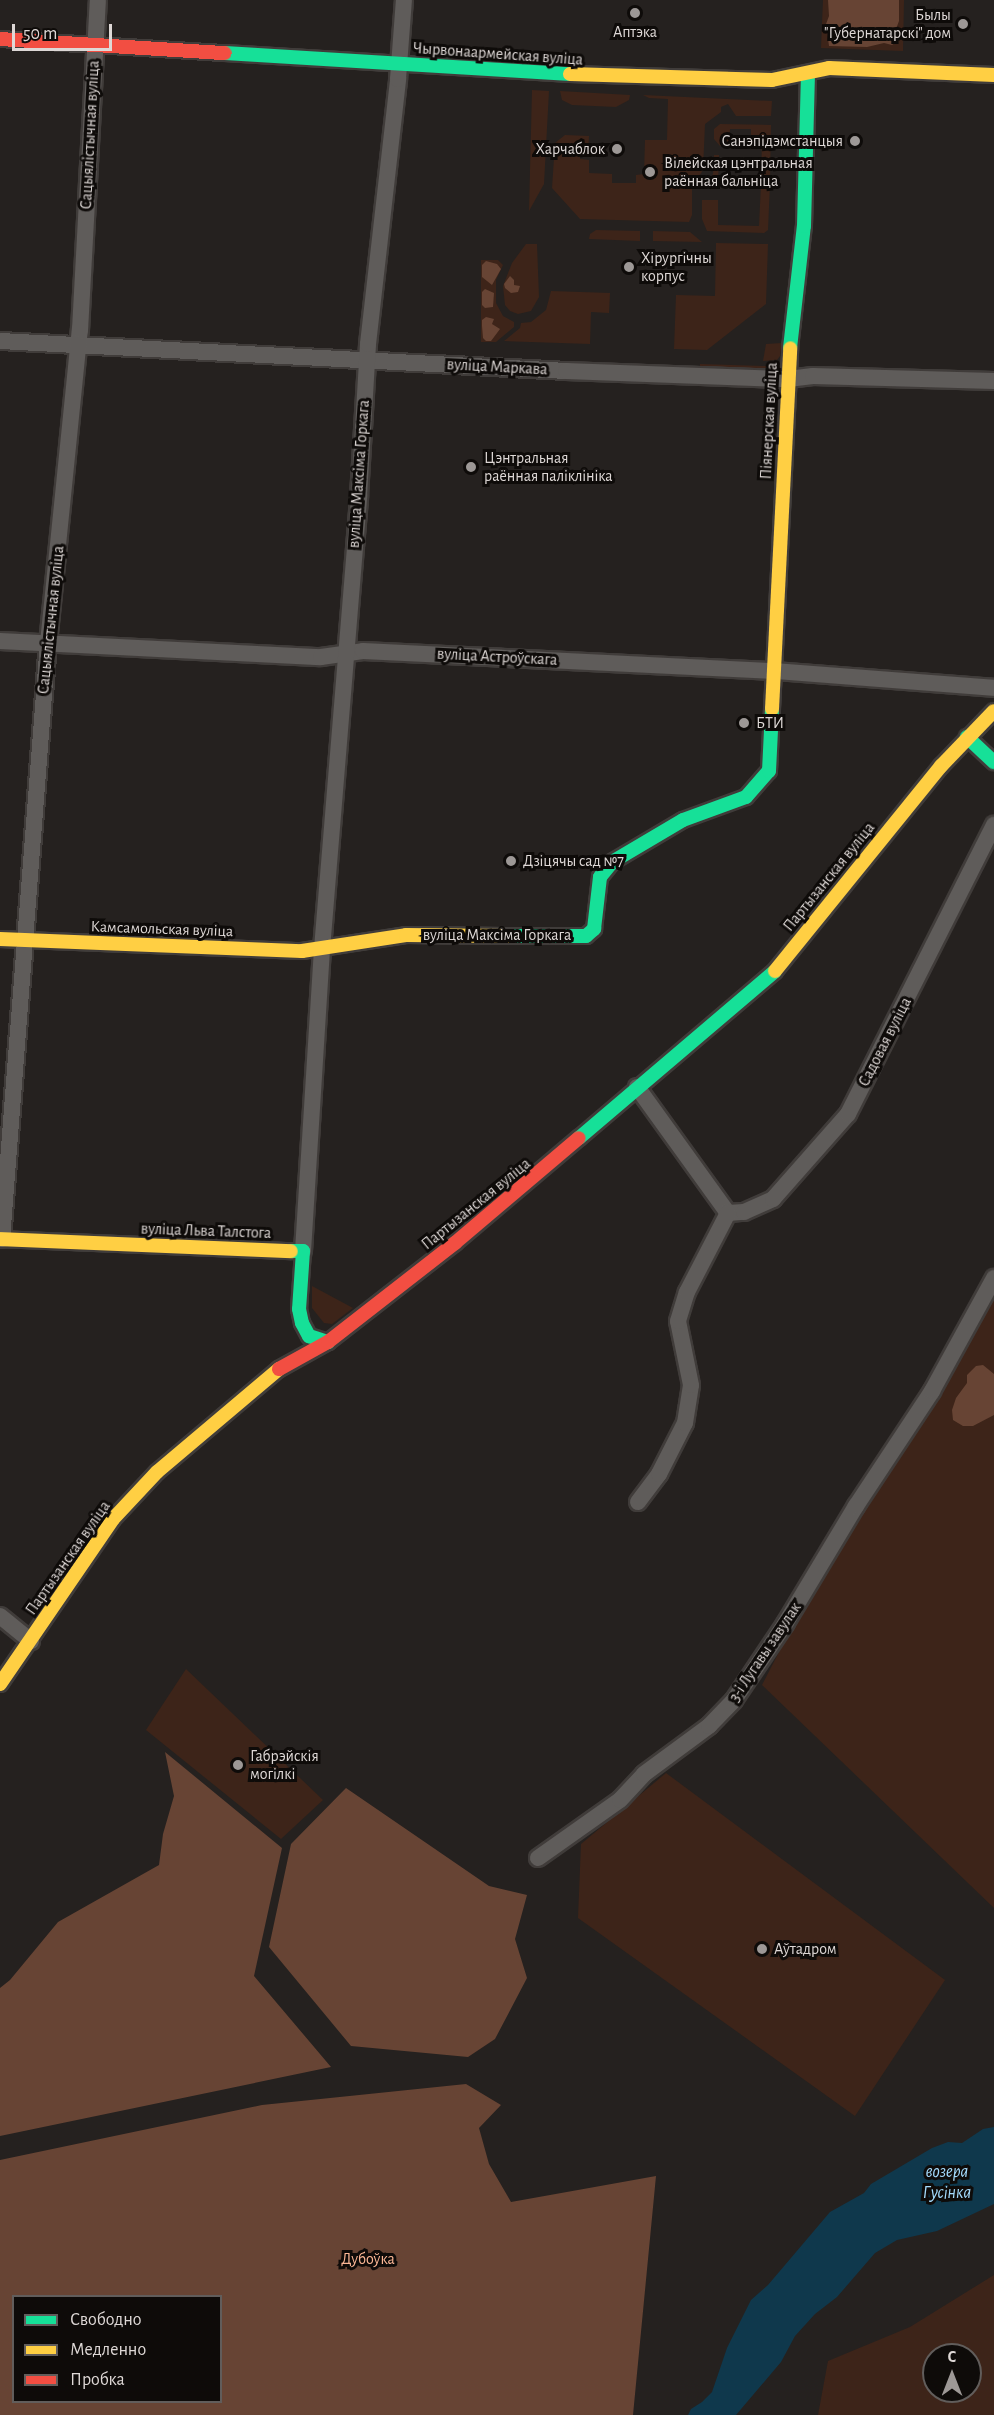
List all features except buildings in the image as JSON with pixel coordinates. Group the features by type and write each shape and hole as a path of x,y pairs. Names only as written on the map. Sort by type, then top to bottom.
{"main road":[{"name":"Чырвонаармейская вуліца","path":"0,39 637,78 772,80 829,68 994,75"},
{"name":"Піянерская вуліца","path":"770,771 788,379 804,226 808,73"},
{"name":"Партызанская вуліца","path":"0,1684 127,1502 180,1451 276,1370 328,1342 455,1243 637,1087 769,978 967,736 994,711"},
{"path":"967,736 994,762"},
{"name":"вуліца Максіма Горкага","path":"322,949 406,935 586,936 594,929 600,877 612,862 683,820 746,797 770,771"},
{"name":"Камсамольская вуліца","path":"0,939 302,951 322,949"},
{"name":"вуліца Льва Талстога","path":"1,1239 303,1251"},
{"path":"276,1370 288,1356 294,1339 299,1309 303,1251"},
{"path":"299,1309 306,1333 315,1339 328,1342"}],"street":[{"name":"Сацыялістычная вуліца","path":"1,1239 48,643 79,345 98,0"},
{"name":"вуліца Максіма Горкага","path":"303,1251 322,949 367,360 404,0"},
{"name":"вуліца Маркава","path":"0,341 788,379 813,376 994,381"},
{"name":"вуліца Астроўскага","path":"0,641 309,657 363,651 775,671 994,688"},
{"name":"Садовая вуліца","path":"728,1213 744,1212 773,1199 848,1114 994,825"},
{"path":"637,1087 728,1213 687,1292 678,1322 691,1385 685,1423 659,1474 638,1502"},
{"name":"3-і Лугавы завулак","path":"538,1858 620,1800 644,1774 709,1726 735,1700 785,1624 856,1506 932,1391 994,1278"},
{"path":"0,1616 31,1641"}],"shaded area":[{"path":"823,0 904,0 903,51 821,48"},
{"path":"532,90 549,91 544,184 529,211"},
{"path":"560,91 630,95 629,100 616,107 572,105 562,100"},
{"path":"643,95 772,101 771,116 736,116 728,104 721,107 721,112 705,124 703,170 692,187 692,215 689,222 580,219 552,188 555,143 565,135 589,136 588,155 580,155 580,159 589,160 589,173 612,174 612,183 636,183 636,175 644,174 645,140 667,140 668,99 649,98"},
{"path":"720,124 771,125 770,181 761,181 762,138 751,138 751,129 730,129 729,146 720,146 714,139 714,129"},
{"path":"714,155 719,155 718,185 705,185 713,174"},
{"path":"761,184 770,184 768,230 764,233 707,231 702,219 702,200 718,200 718,225 759,226"},
{"path":"596,230 640,231 640,241 589,239 590,234"},
{"path":"653,231 690,232 702,242 653,241"},
{"path":"716,243 768,244 766,304 707,350 674,349 676,295 715,296"},
{"path":"526,244 537,244 539,297 531,311 518,314 510,311 505,305 503,286 512,263"},
{"path":"481,260 498,260 503,265 496,280 496,303 503,316 514,322 514,327 496,342 481,342"},
{"path":"551,291 610,293 609,313 591,312 590,344 504,341 520,328 521,323 531,322 546,310"},
{"path":"782,343 777,360 763,361 766,344"},
{"path":"700,364 766,366 767,368 700,368"},
{"path":"312,1286 353,1308 332,1324 324,1323 312,1308"},
{"path":"994,1293 994,1908 762,1685 814,1584"},
{"name":"Габрэйскія могілкі","path":"186,1669 323,1800 281,1839 146,1730"},
{"name":"Аўтадром","path":"666,1773 945,1980 855,2116 578,1918 581,1844"},
{"path":"994,2275 994,2415 818,2415 828,2361 910,2327"}],"green space":[{"path":"828,0 899,0 899,21 896,29 898,41 892,45 884,43 867,47 829,46 826,24 829,16"},
{"path":"486,261 497,264 501,269 492,285 482,277 482,265"},
{"path":"510,276 514,280 514,285 520,286 518,292 511,293 505,288 504,284"},
{"path":"485,289 494,293 493,307 485,308 482,305 482,292"},
{"path":"486,317 494,319 492,324 500,329 491,341 483,338 482,320"},
{"path":"983,1365 994,1374 994,1415 973,1426 963,1426 953,1420 952,1410 956,1398 967,1383 967,1375 976,1366"},
{"path":"165,1752 282,1848 254,1976 331,2067 0,2136 0,1988 10,1980 58,1922 159,1865 163,1834 174,1796"},
{"path":"346,1788 489,1886 527,1895 515,1939 527,1978 495,2039 468,2057 351,2046 269,1947 291,1844"},
{"name":"Дубоўка","path":"466,2084 501,2105 479,2128 489,2164 511,2202 656,2176 633,2415 0,2415 0,2160 262,2105"}],"water":[{"name":"возера Гусінка","path":"994,2127 994,2204 937,2231 897,2240 875,2253 837,2297 815,2314 795,2336 781,2362 736,2415 688,2415 691,2409 712,2392 727,2348 751,2300 768,2285 830,2212 864,2193 871,2184 932,2148 948,2142 962,2143 983,2129"}],"traffic: fast":[{"path":"225,53 570,74"},
{"path":"790,348 804,226 808,73"},
{"path":"510,936 586,936 594,929 600,877 612,862 683,820 746,797 769,771 772,709"},
{"path":"967,737 994,762"},
{"path":"579,1138 775,971"},
{"path":"291,1251 303,1251 299,1309 302,1323 309,1336 328,1342"}],"traffic: slow":[{"path":"570,74 772,80 829,68 994,75"},
{"path":"772,709 790,348"},
{"path":"775,971 941,766 994,711"},
{"path":"0,939 302,951 406,935 510,936"},
{"path":"0,1239 291,1251"},
{"path":"0,1684 113,1519 157,1472 279,1369"}],"traffic: jam":[{"path":"0,39 225,53"},
{"path":"279,1369 328,1342 455,1243 579,1138"}],"place":[{"name":"Аптэка","path":"635,13"},
{"name":"Былы \"Губернатарскі\" дом","path":"963,24"},
{"name":"Санэпідэмстанцыя","path":"855,141"},
{"name":"Харчаблок","path":"617,149"},
{"name":"Вілейская цэнтральная раённая бальніца","path":"650,172"},
{"name":"Хірургічны корпус","path":"629,267"},
{"name":"Цэнтральная раённая паліклініка","path":"471,467"},
{"name":"БТИ","path":"744,723"},
{"name":"Дзіцячы сад №7","path":"511,861"},
{"name":"Габрэйскія могілкі","path":"238,1765"},
{"name":"Аўтадром","path":"762,1949"}]}
